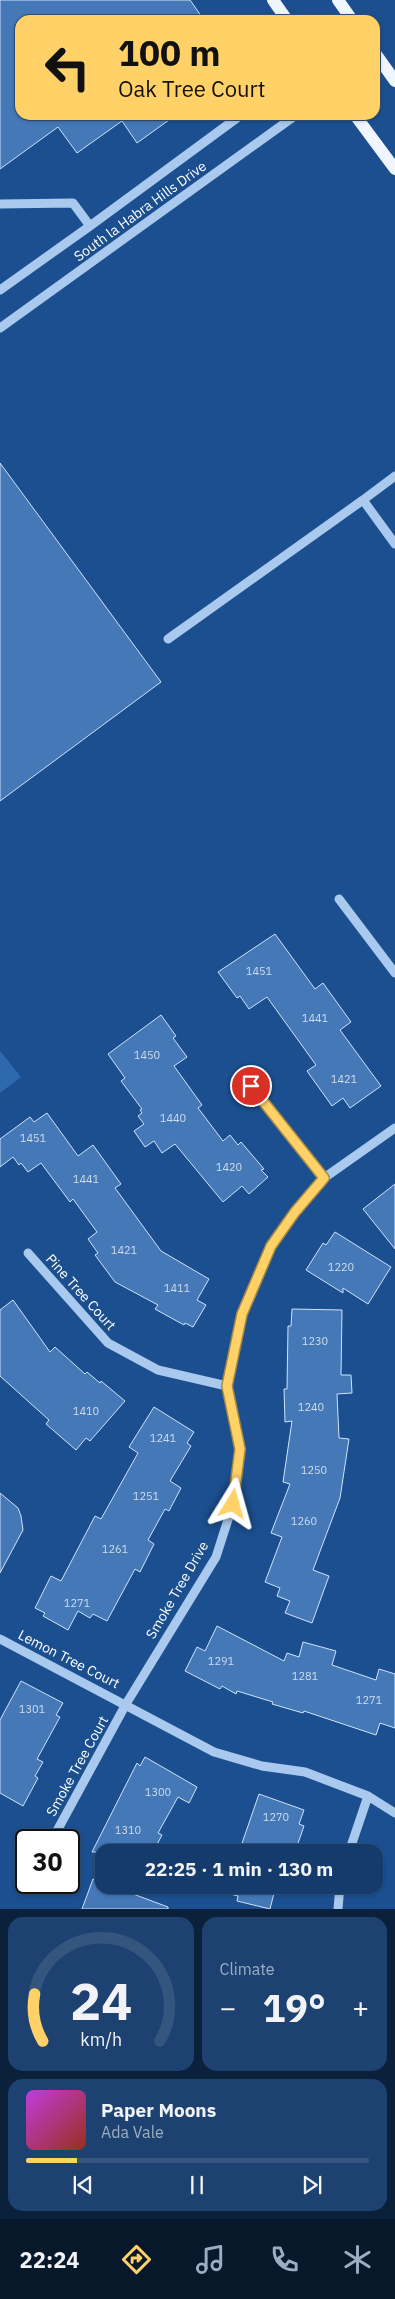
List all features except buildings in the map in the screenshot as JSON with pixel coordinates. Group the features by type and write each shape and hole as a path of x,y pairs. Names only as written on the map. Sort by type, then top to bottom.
{"main road":[{"path":"273,0 284,15"},
{"path":"338,0 348,15"},
{"path":"380,62 395,81"},
{"path":"360,120 395,170"}],"street":[{"name":"South la Habra Hills Drive","path":"0,290 234,120"},
{"name":"South la Habra Hills Drive","path":"0,328 289,120"},
{"path":"0,204 73,203 90,226"},
{"path":"168,639 395,476"},
{"path":"363,500 395,544"},
{"path":"340,899 395,973"},
{"path":"251,1086 324,1178"},
{"name":"Smoke Tree Drive","path":"126,1704 216,1557 233,1504 240,1449 227,1386 242,1314 271,1246 295,1212 324,1178 395,1128"},
{"name":"Pine Tree Court","path":"28,1253 108,1343 158,1370 227,1386"},
{"name":"Lemon Tree Court","path":"0,1639 214,1752 262,1766 305,1772 368,1796 395,1813"},
{"name":"Smoke Tree Court","path":"58,1829 126,1704"},
{"path":"353,1844 368,1796"},
{"path":"338,1909 339,1894"}],"shaded area":[{"path":"0,1051 21,1077 0,1093"}],"route":[{"path":"233,1504 240,1449 227,1386 242,1314 271,1246 295,1212 324,1178 251,1086"}]}
